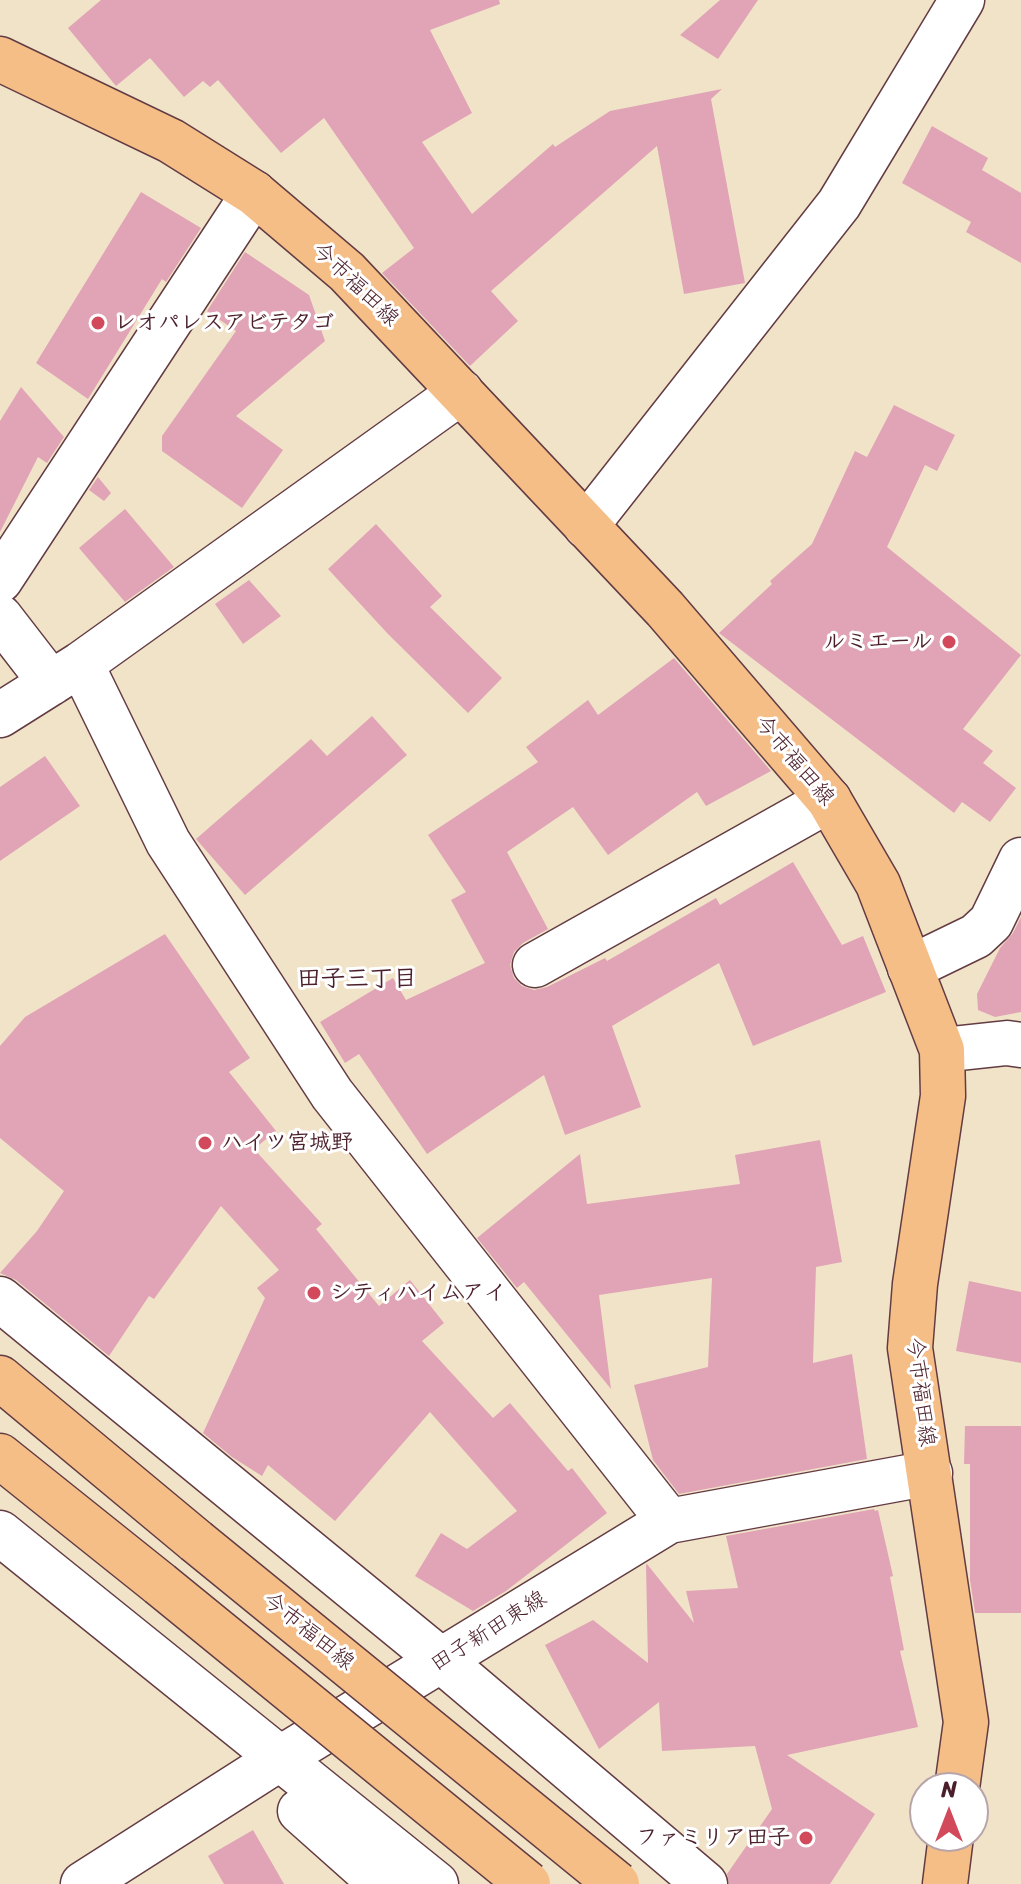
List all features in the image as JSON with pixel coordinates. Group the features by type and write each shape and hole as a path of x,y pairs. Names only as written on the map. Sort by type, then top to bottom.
{"main road":[{"name":"今市福田線","path":"0,59 171,141 254,193 347,272 665,609 829,800 878,884 942,1050 943,1096 915,1284 910,1348 966,1722 959,1772"},
{"name":"今市福田線","path":"0,1378 617,1884"},
{"path":"0,1456 528,1884"},
{"path":"945,1884 949,1852"}],"street":[{"path":"586,526 839,204 962,0"},
{"path":"0,580 254,193"},
{"path":"0,715 66,674 461,392"},
{"path":"0,617 66,674 168,842 332,1094 669,1521"},
{"path":"535,965 829,800"},
{"path":"910,968 976,936 991,922 1021,860"},
{"path":"942,1050 1007,1043 1021,1045"},
{"path":"0,1299 442,1661 705,1884"},
{"name":"田子新田東線","path":"86,1883 268,1766 669,1521 930,1473"},
{"path":"0,1533 268,1766 382,1884"},
{"path":"268,1766 436,1884"}],"building":[{"path":"101,0 499,0 500,4 430,30 472,113 422,142 472,214 553,144 555,147 610,111 722,89 711,99 745,283 684,294 657,146 491,291 518,321 470,366 382,273 414,248 324,118 281,153 218,80 210,87 203,81 184,97 150,58 116,86 68,28"},
{"path":"720,0 758,0 718,59 680,35"},
{"path":"932,126 988,158 982,170 1021,193 1021,263 966,232 971,222 902,183"},
{"name":"レオパレスアビテタゴ","path":"141,192 201,228 166,282 162,279 88,399 36,363"},
{"path":"245,252 309,295 325,341 236,416 283,450 242,508 162,451 162,436 236,331 207,311"},
{"path":"21,387 64,437 47,463 38,457 0,532 0,421"},
{"path":"894,405 955,435 937,471 925,465 887,547 1021,655 963,729 993,751 983,763 1016,788 990,822 962,802 954,813 719,633 812,544 855,451 867,457"},
{"path":"98,477 111,493 104,501 89,490"},
{"path":"125,509 174,567 125,602 79,548"},
{"path":"376,524 442,596 430,607 502,678 468,713 328,569"},
{"path":"249,580 281,616 243,644 215,604"},
{"path":"674,658 771,771 706,806 697,792 608,855 573,807 507,852 548,929 523,943 514,952 510,965 514,978 522,986 534,990 547,987 605,958 607,961 716,898 720,905 793,862 842,945 863,936 886,992 753,1046 719,963 612,1026 641,1107 565,1135 544,1075 427,1154 359,1054 345,1063 320,1022 393,978 406,1000 485,963 451,900 466,892 428,835 538,762 526,747 588,700 598,715"},
{"path":"372,716 407,755 245,895 196,839 311,739 327,756"},
{"path":"45,756 80,806 0,861 0,787"},
{"path":"1021,917 1021,1012 995,1017 978,1010 977,994 1000,948"},
{"path":"165,934 250,1058 229,1072 276,1131 254,1149 322,1224 316,1229 379,1306 410,1280 444,1323 422,1341 493,1418 510,1403 568,1471 572,1468 607,1513 506,1591 473,1611 415,1576 441,1533 467,1549 517,1511 430,1412 335,1521 268,1465 262,1476 203,1433 265,1298 257,1288 279,1270 221,1206 154,1299 149,1296 109,1356 16,1280 0,1273 37,1231 64,1191 0,1138 0,1046 25,1017"},
{"path":"820,1140 842,1262 816,1267 813,1363 852,1354 867,1459 679,1494 653,1460 634,1385 708,1367 712,1278 599,1295 611,1389 524,1282 517,1288 477,1238 580,1154 587,1204 740,1184 735,1155"},
{"path":"969,1281 1021,1292 1021,1363 956,1351"},
{"path":"965,1426 1021,1426 1021,1613 975,1613 970,1580 970,1464 964,1464"},
{"path":"878,1510 893,1576 890,1577 904,1650 900,1651 918,1727 787,1755 875,1814 830,1884 729,1884 727,1874 772,1809 755,1746 662,1751 659,1702 599,1749 545,1645 593,1620 648,1663 647,1564 694,1623 686,1591 738,1588 726,1536"},
{"path":"253,1830 284,1884 224,1884 208,1856"}],"place":[{"name":"レオパレスアビテタゴ","path":"98,323"},
{"name":"ルミエール","path":"949,642"},
{"name":"ハイツ宮城野","path":"205,1143"},
{"name":"シティハイムアイ","path":"314,1293"},
{"name":"ファミリア田子","path":"806,1838"}],"district":[{"name":"田子三丁目","path":"357,980"}]}
